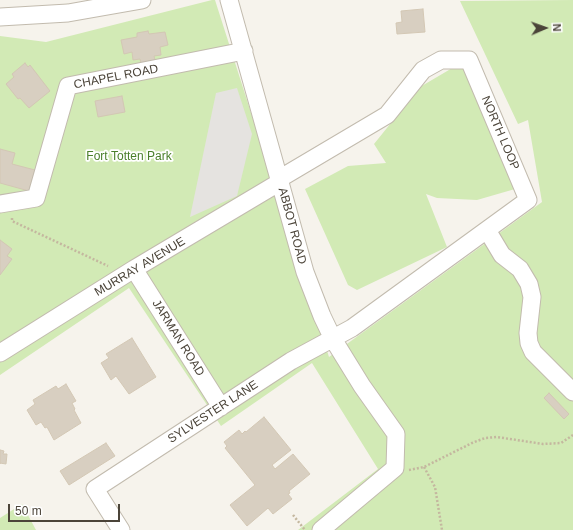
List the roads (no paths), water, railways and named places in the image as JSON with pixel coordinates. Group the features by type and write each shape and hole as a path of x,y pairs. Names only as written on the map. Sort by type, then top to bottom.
{"street":[{"path":"0,17 68,13 142,0"},
{"name":"ABBOT ROAD","path":"230,0 305,272 322,316 333,339 362,386 396,434 400,469 321,530"},
{"name":"CHAPEL ROAD","path":"4,204 36,198 68,86 244,51"},
{"name":"NORTH LOOP","path":"279,181 387,115 423,70 441,60 469,60 528,200 352,328 333,339"},
{"name":"MURRAY AVENUE","path":"0,353 279,181"},
{"path":"487,230 502,255 520,269 529,284 532,297 528,333 529,343 534,352 573,392"},
{"name":"JARMAN ROAD","path":"134,269 221,407"},
{"name":"SYLVESTER LANE","path":"121,530 96,489 291,361 333,339"}],"park label":[{"name":"Fort Totten Park","path":"129,157"}]}
